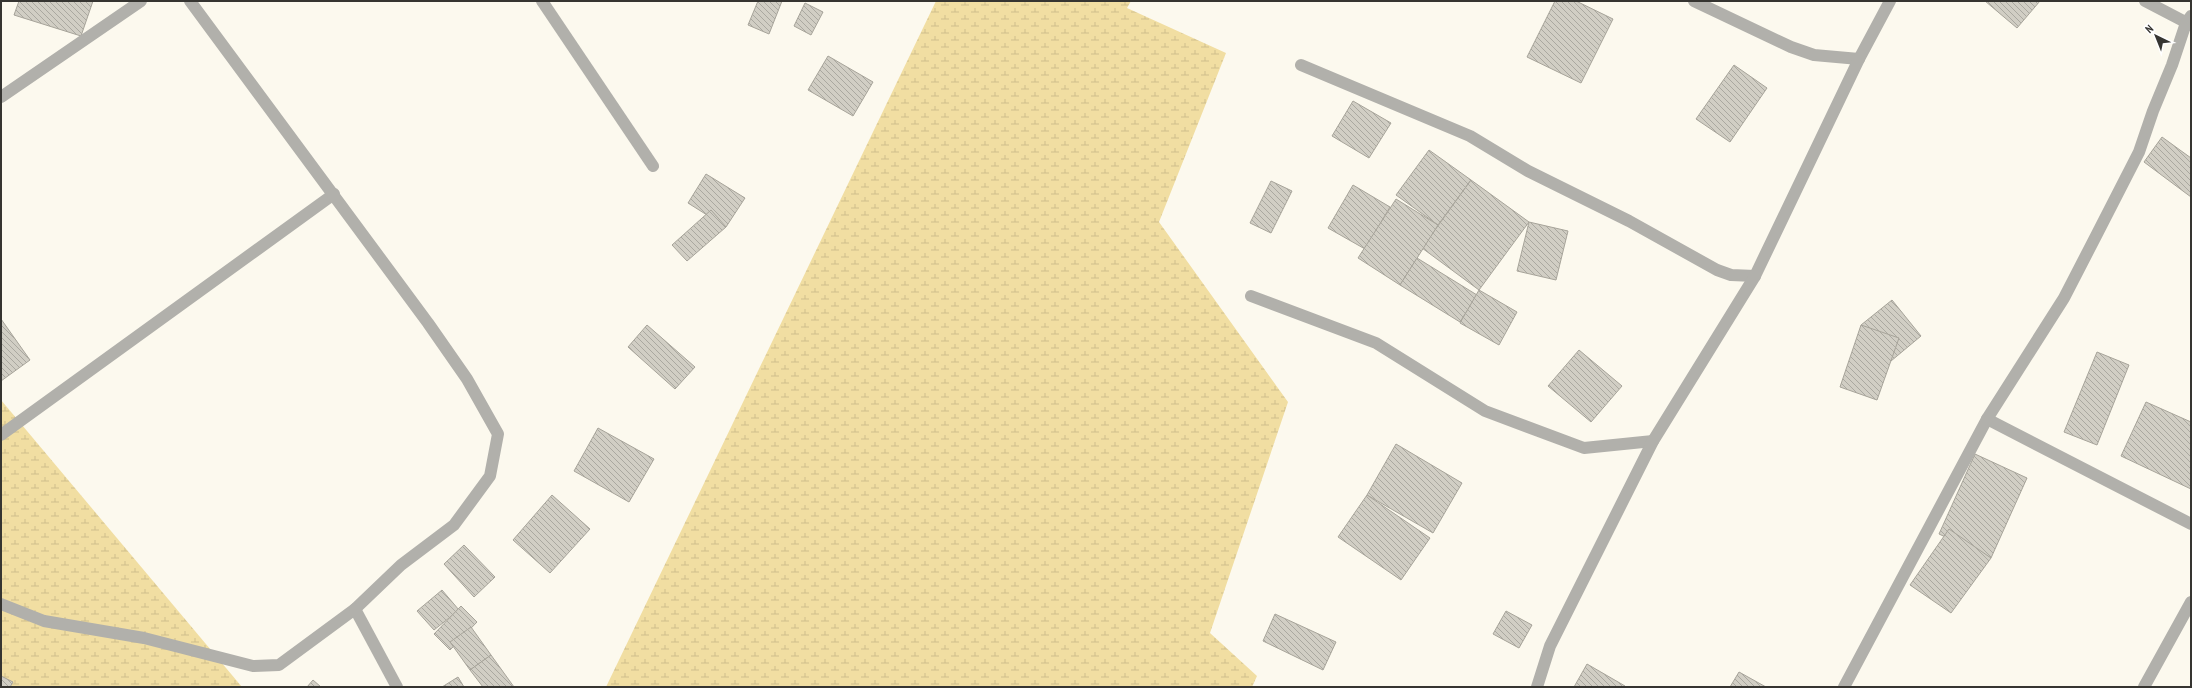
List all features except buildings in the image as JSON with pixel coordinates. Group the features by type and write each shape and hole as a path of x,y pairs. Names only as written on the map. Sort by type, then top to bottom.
{"street":[{"path":"1,96 141,1"},
{"path":"1,604 44,621 144,638 253,666 279,665 355,609 401,565 454,525 490,476 498,434 467,379 334,194 190,1"},
{"path":"542,1 653,166"},
{"path":"1694,1 1791,47 1814,55 1859,59"},
{"path":"1537,687 1550,646 1653,441 1755,276 1859,59 1890,1"},
{"path":"1844,687 1987,419 2064,298 2136,158 2189,21 2145,1"},
{"path":"1301,65 1470,136 1528,170 1629,221 1717,270 1731,275 1755,276"},
{"path":"1,435 334,194"},
{"path":"1252,296 1376,343 1485,411 1584,448 1653,441"},
{"path":"1987,419 2191,524"},
{"path":"2144,687 2191,602"},
{"path":"355,609 398,687"}],"green space":[{"path":"936,1 1131,1 1127,8 1226,53 1159,222 1288,402 1210,633 1257,676 1252,687 606,687"},
{"path":"1,400 242,687 1,687"}]}
